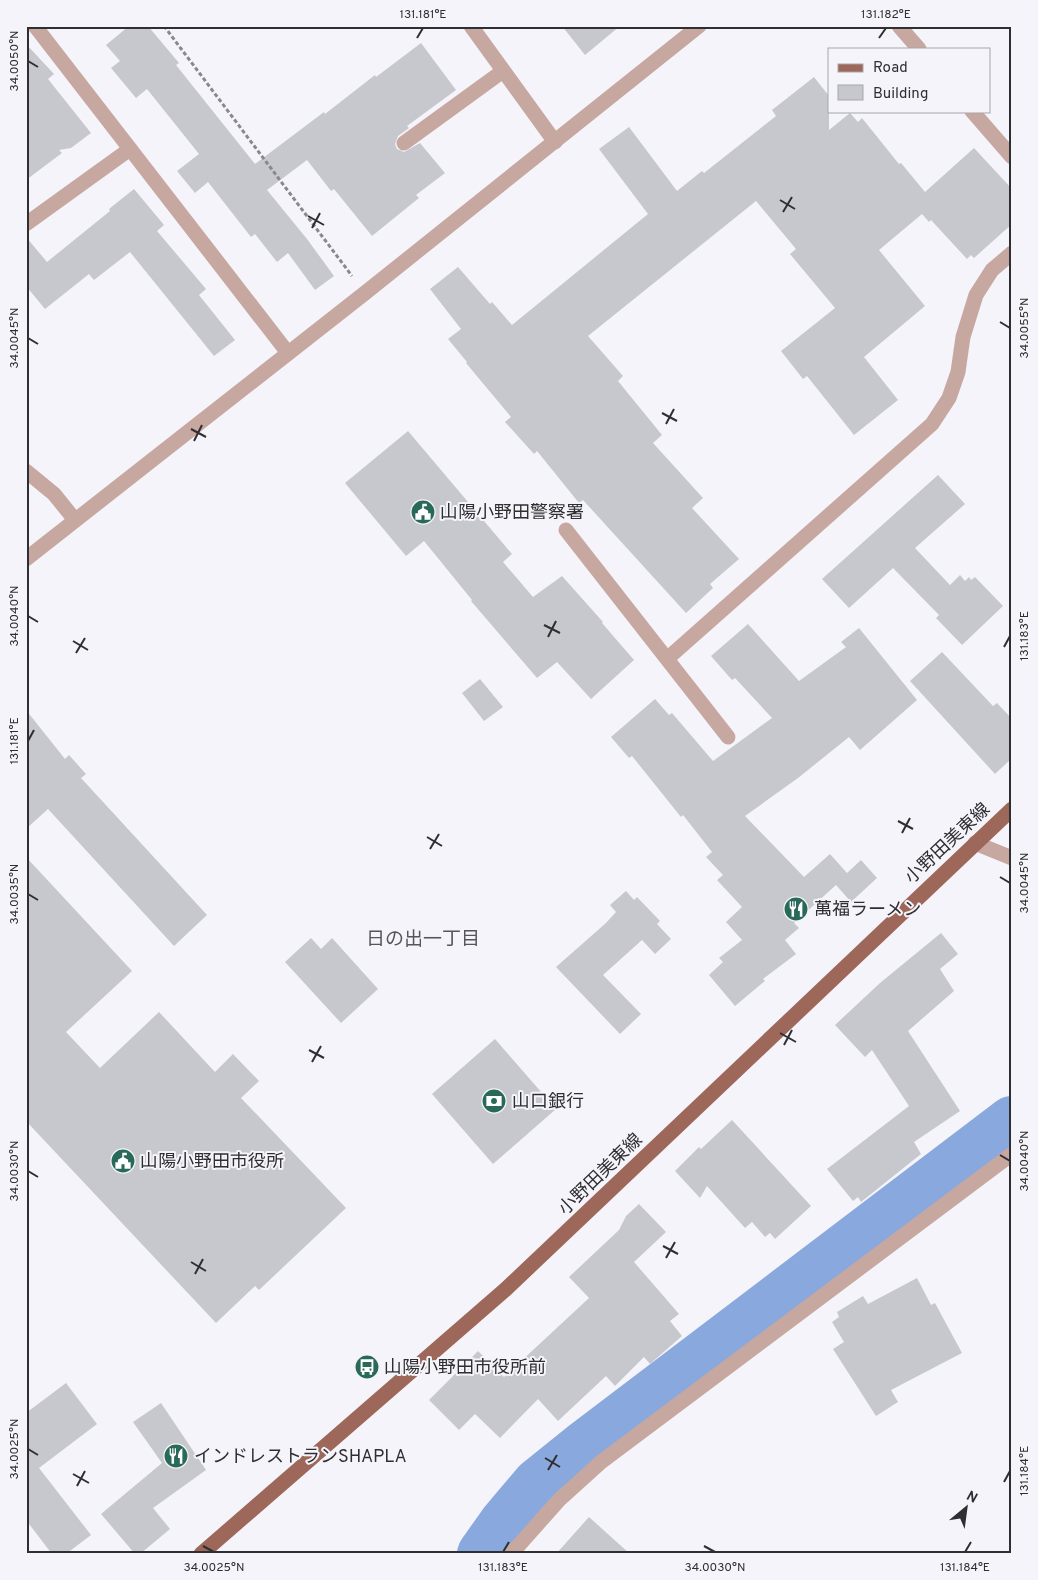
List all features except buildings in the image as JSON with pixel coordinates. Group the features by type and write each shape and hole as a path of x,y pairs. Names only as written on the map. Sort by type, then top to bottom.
{"main road":[{"name":"小野田美東線","path":"201,1554 506,1289 1012,809"}],"street":[{"path":"35,26 288,353"},
{"path":"471,26 555,142"},
{"path":"26,559 365,293 699,26"},
{"path":"899,26 917,48"},
{"path":"404,143 503,71"},
{"path":"973,112 1012,158"},
{"path":"26,224 130,149"},
{"path":"668,658 932,424 949,398 958,372 963,337 976,295 992,270 1012,253"},
{"path":"26,471 54,494 75,520"},
{"path":"566,530 728,737"},
{"path":"975,843 1012,858"},
{"path":"511,1554 559,1500 601,1462 1011,1156"}],"path":[{"path":"164,26 365,293"}],"waterway":[{"path":"483,1554 505,1523 538,1484 1012,1122"}],"place":[{"name":"山陽小野田警察署","path":"423,512"},
{"name":"萬福ラーメン","path":"796,909"},
{"name":"山口銀行","path":"494,1101"},
{"name":"山陽小野田市役所","path":"123,1161"},
{"name":"山陽小野田市役所前","path":"367,1367"},
{"name":"インドレストランSHAPLA","path":"176,1456"}],"district":[{"name":"日の出一丁目","path":"423,938"}]}
